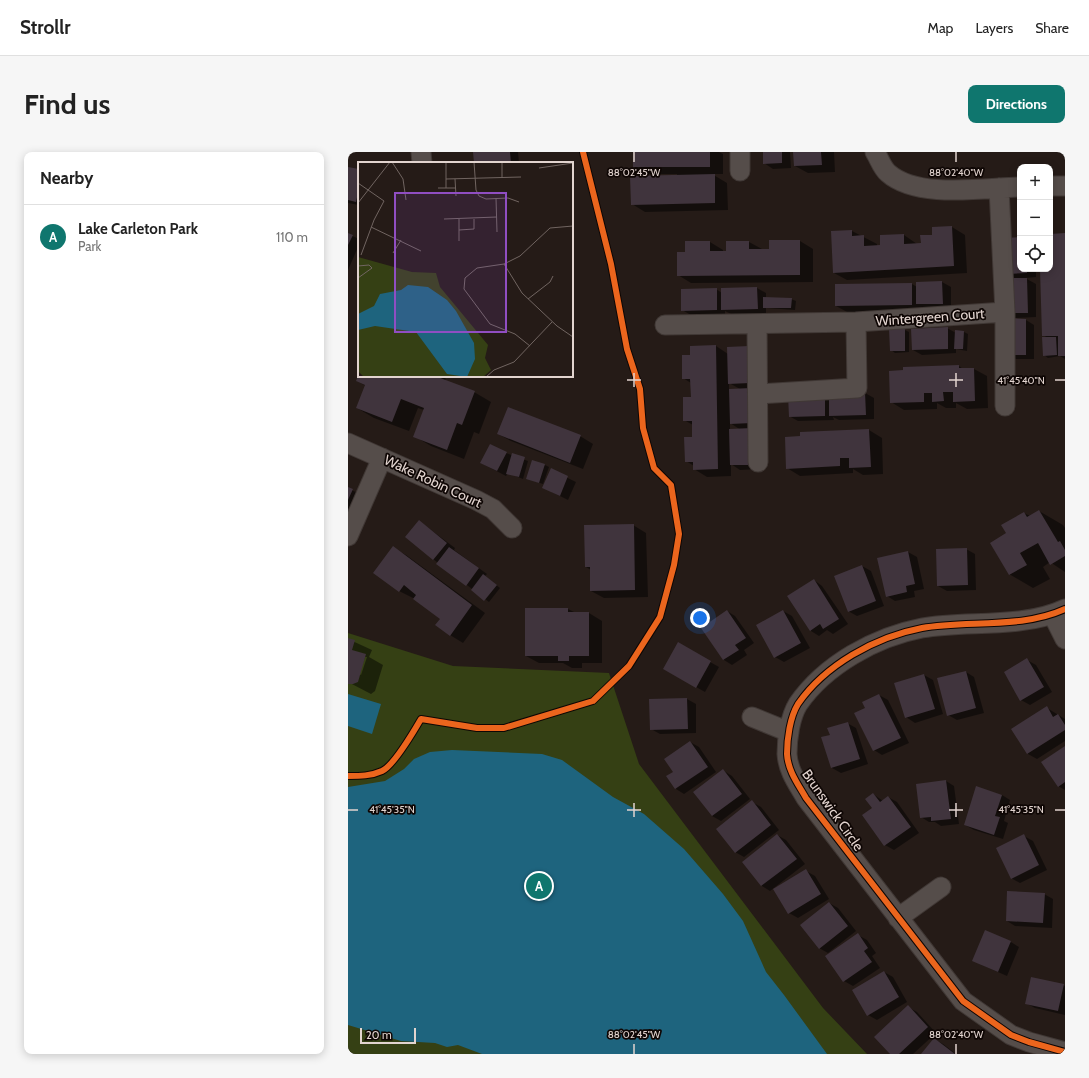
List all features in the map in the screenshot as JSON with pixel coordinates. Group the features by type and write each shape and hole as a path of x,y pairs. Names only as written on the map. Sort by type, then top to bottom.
{"street":[{"path":"421,152 422,162"},
{"path":"740,152 740,172"},
{"path":"875,152 888,173 911,185 921,188 1017,187"},
{"path":"1053,186 1065,186"},
{"name":"Wintergreen Court","path":"999,188 1004,312 1005,406"},
{"name":"Wintergreen Court","path":"665,326 856,322 1004,312"},
{"name":"Wintergreen Court","path":"759,394 857,388 856,322"},
{"path":"758,324 758,462"},
{"name":"Wake Robin Court","path":"348,443 493,509 512,528"},
{"path":"348,536 382,458"},
{"path":"1059,612 1065,639"},
{"name":"Brunswick Circle","path":"1059,612 1010,621 923,628 898,634 876,642 830,670 797,706 788,732 787,755 792,774 806,798 963,1001 1011,1035 1029,1042 1065,1052"},
{"path":"752,717 788,732"},
{"path":"898,918 941,887"}],"green space":[{"path":"348,633 453,666 609,673 639,764 823,1008 867,1054 348,1054"}],"water":[{"path":"348,694 381,704 372,734 348,726"},
{"path":"452,750 542,754 562,760 613,797 644,814 684,849 723,894 743,921 766,972 827,1054 482,1054 458,1045 447,1047 435,1043 401,1041 348,1025 348,787 385,781 404,769 414,759 430,752"}],"building":[{"path":"473,152 510,152 511,162 474,162"},
{"path":"633,152 710,152 710,167 633,167"},
{"path":"763,152 782,152 782,163 763,164"},
{"path":"793,152 821,152 822,165 794,166"},
{"path":"348,167 358,169 358,193 356,202 348,200"},
{"path":"715,174 715,203 631,205 630,176"},
{"path":"952,226 954,266 833,273 831,231 852,230 852,236 864,235 864,246 880,245 880,235 904,234 904,244 921,243 920,235 932,235 932,227"},
{"path":"348,233 353,235 348,245"},
{"path":"1065,233 1065,356 1058,356 1058,336 1042,336 1040,272 1053,272 1053,234"},
{"path":"1017,237 1017,272 1027,273 1005,274 1004,238"},
{"path":"769,240 800,240 800,275 677,276 677,252 685,252 685,241 710,241 710,251 726,251 726,241 749,241 749,249 769,249"},
{"path":"1005,278 1027,278 1028,313 1005,313"},
{"path":"942,281 943,304 916,304 916,282"},
{"path":"912,283 912,305 835,306 835,284"},
{"path":"757,287 758,309 721,310 721,288"},
{"path":"717,288 717,310 681,311 681,289"},
{"path":"763,297 792,298 791,308 763,308"},
{"path":"1006,318 1026,319 1026,355 1006,355"},
{"path":"948,327 948,349 912,350 911,329"},
{"path":"889,329 905,329 905,351 890,351"},
{"path":"955,330 964,331 963,349 954,349"},
{"path":"1042,337 1056,337 1057,355 1043,356"},
{"path":"716,345 718,469 693,470 693,462 685,462 684,437 692,437 692,421 683,421 683,397 691,397 690,379 682,379 682,355 690,355 690,346"},
{"path":"749,346 750,383 728,384 727,347"},
{"path":"959,365 959,368 974,368 975,401 953,402 953,392 943,392 944,401 932,402 932,393 924,393 924,402 890,403 889,371 903,370 903,367"},
{"path":"358,376 358,377 438,377 475,391 462,425 457,423 447,450 413,437 424,408 401,399 392,422 356,408 365,385 356,381"},
{"path":"751,388 752,423 730,424 729,389"},
{"path":"865,392 866,415 829,416 829,393"},
{"path":"825,394 825,416 789,417 788,395"},
{"path":"508,407 581,435 570,463 497,434"},
{"path":"752,428 752,465 730,465 729,429"},
{"path":"869,429 871,467 849,468 849,458 840,458 840,466 786,469 785,437 800,436 800,432"},
{"path":"490,444 507,452 497,471 480,463"},
{"path":"512,453 525,457 519,477 506,474"},
{"path":"532,460 545,464 539,483 526,479"},
{"path":"551,468 568,476 560,496 542,488"},
{"path":"348,487 353,489 348,500"},
{"path":"1039,510 1058,542 1060,541 1065,550 1065,556 1050,565 1038,543 1020,553 1027,565 1009,575 990,543 1006,533 1001,525 1024,512 1027,517"},
{"path":"419,520 447,543 433,560 405,537"},
{"path":"634,524 635,590 590,591 590,567 585,567 584,525"},
{"path":"393,546 472,605 450,636 435,625 440,619 413,599 416,595 404,585 399,592 373,573"},
{"path":"449,547 479,568 466,586 436,564"},
{"path":"967,548 968,585 937,586 936,549"},
{"path":"908,551 915,584 906,586 907,592 886,597 877,558"},
{"path":"862,565 876,601 848,612 834,576"},
{"path":"483,574 497,585 484,601 471,590"},
{"path":"814,579 839,619 823,629 820,624 810,631 787,596"},
{"path":"525,608 568,608 568,612 589,612 589,656 569,656 569,661 558,661 558,656 525,656"},
{"path":"727,610 746,638 735,645 739,650 723,660 701,628"},
{"path":"783,610 801,643 774,658 756,625"},
{"path":"348,638 355,640 352,650 366,654 358,682 353,684 348,684"},
{"path":"678,642 711,661 696,688 663,669"},
{"path":"1027,658 1044,687 1020,701 1004,672"},
{"path":"966,671 976,708 947,716 937,678"},
{"path":"924,674 935,709 905,718 894,683"},
{"path":"879,694 901,738 873,751 854,713 865,708 862,702"},
{"path":"687,698 688,729 650,730 649,699"},
{"path":"1047,706 1053,717 1058,714 1065,725 1065,730 1027,754 1011,729"},
{"path":"848,722 860,759 831,768 821,737 830,735 827,728"},
{"path":"690,741 708,767 675,789 666,776 673,772 664,759"},
{"path":"1065,746 1065,782 1058,787 1041,762"},
{"path":"723,769 742,794 712,816 693,792"},
{"path":"946,780 951,819 931,821 931,817 920,818 916,784"},
{"path":"976,786 1002,795 995,816 1000,817 994,835 964,825"},
{"path":"873,793 880,802 888,796 911,827 884,846 862,815 872,808 865,799"},
{"path":"752,800 771,825 735,853 716,829"},
{"path":"777,834 797,859 761,886 742,862"},
{"path":"1024,834 1039,865 1011,879 996,848"},
{"path":"806,869 821,894 788,914 773,889"},
{"path":"1007,891 1045,893 1043,923 1006,921"},
{"path":"829,902 848,926 819,949 800,925"},
{"path":"985,930 1011,941 998,972 972,961"},
{"path":"858,933 868,948 864,951 872,962 843,982 825,956"},
{"path":"884,971 899,997 867,1016 852,990"},
{"path":"1031,977 1064,984 1058,1011 1025,1004"},
{"path":"908,1005 928,1027 899,1054 890,1054 874,1037"},
{"path":"934,1038 955,1054 921,1054"}],"cycle path":[{"path":"348,776 370,775 387,768 403,748 421,719 477,728 504,728 593,701 629,666 660,617 674,565 679,534 671,485 654,468 643,428 640,389 627,349 611,264 583,152"},
{"path":"1065,609 1048,615 1013,622 922,628 904,632 869,646 852,655 822,677 798,704 795,709 790,728 787,754 791,772 806,798 963,1001 1011,1035 1029,1042 1065,1052"}],"place":[{"name":"Lake Carleton Park","path":"539,886"}]}
